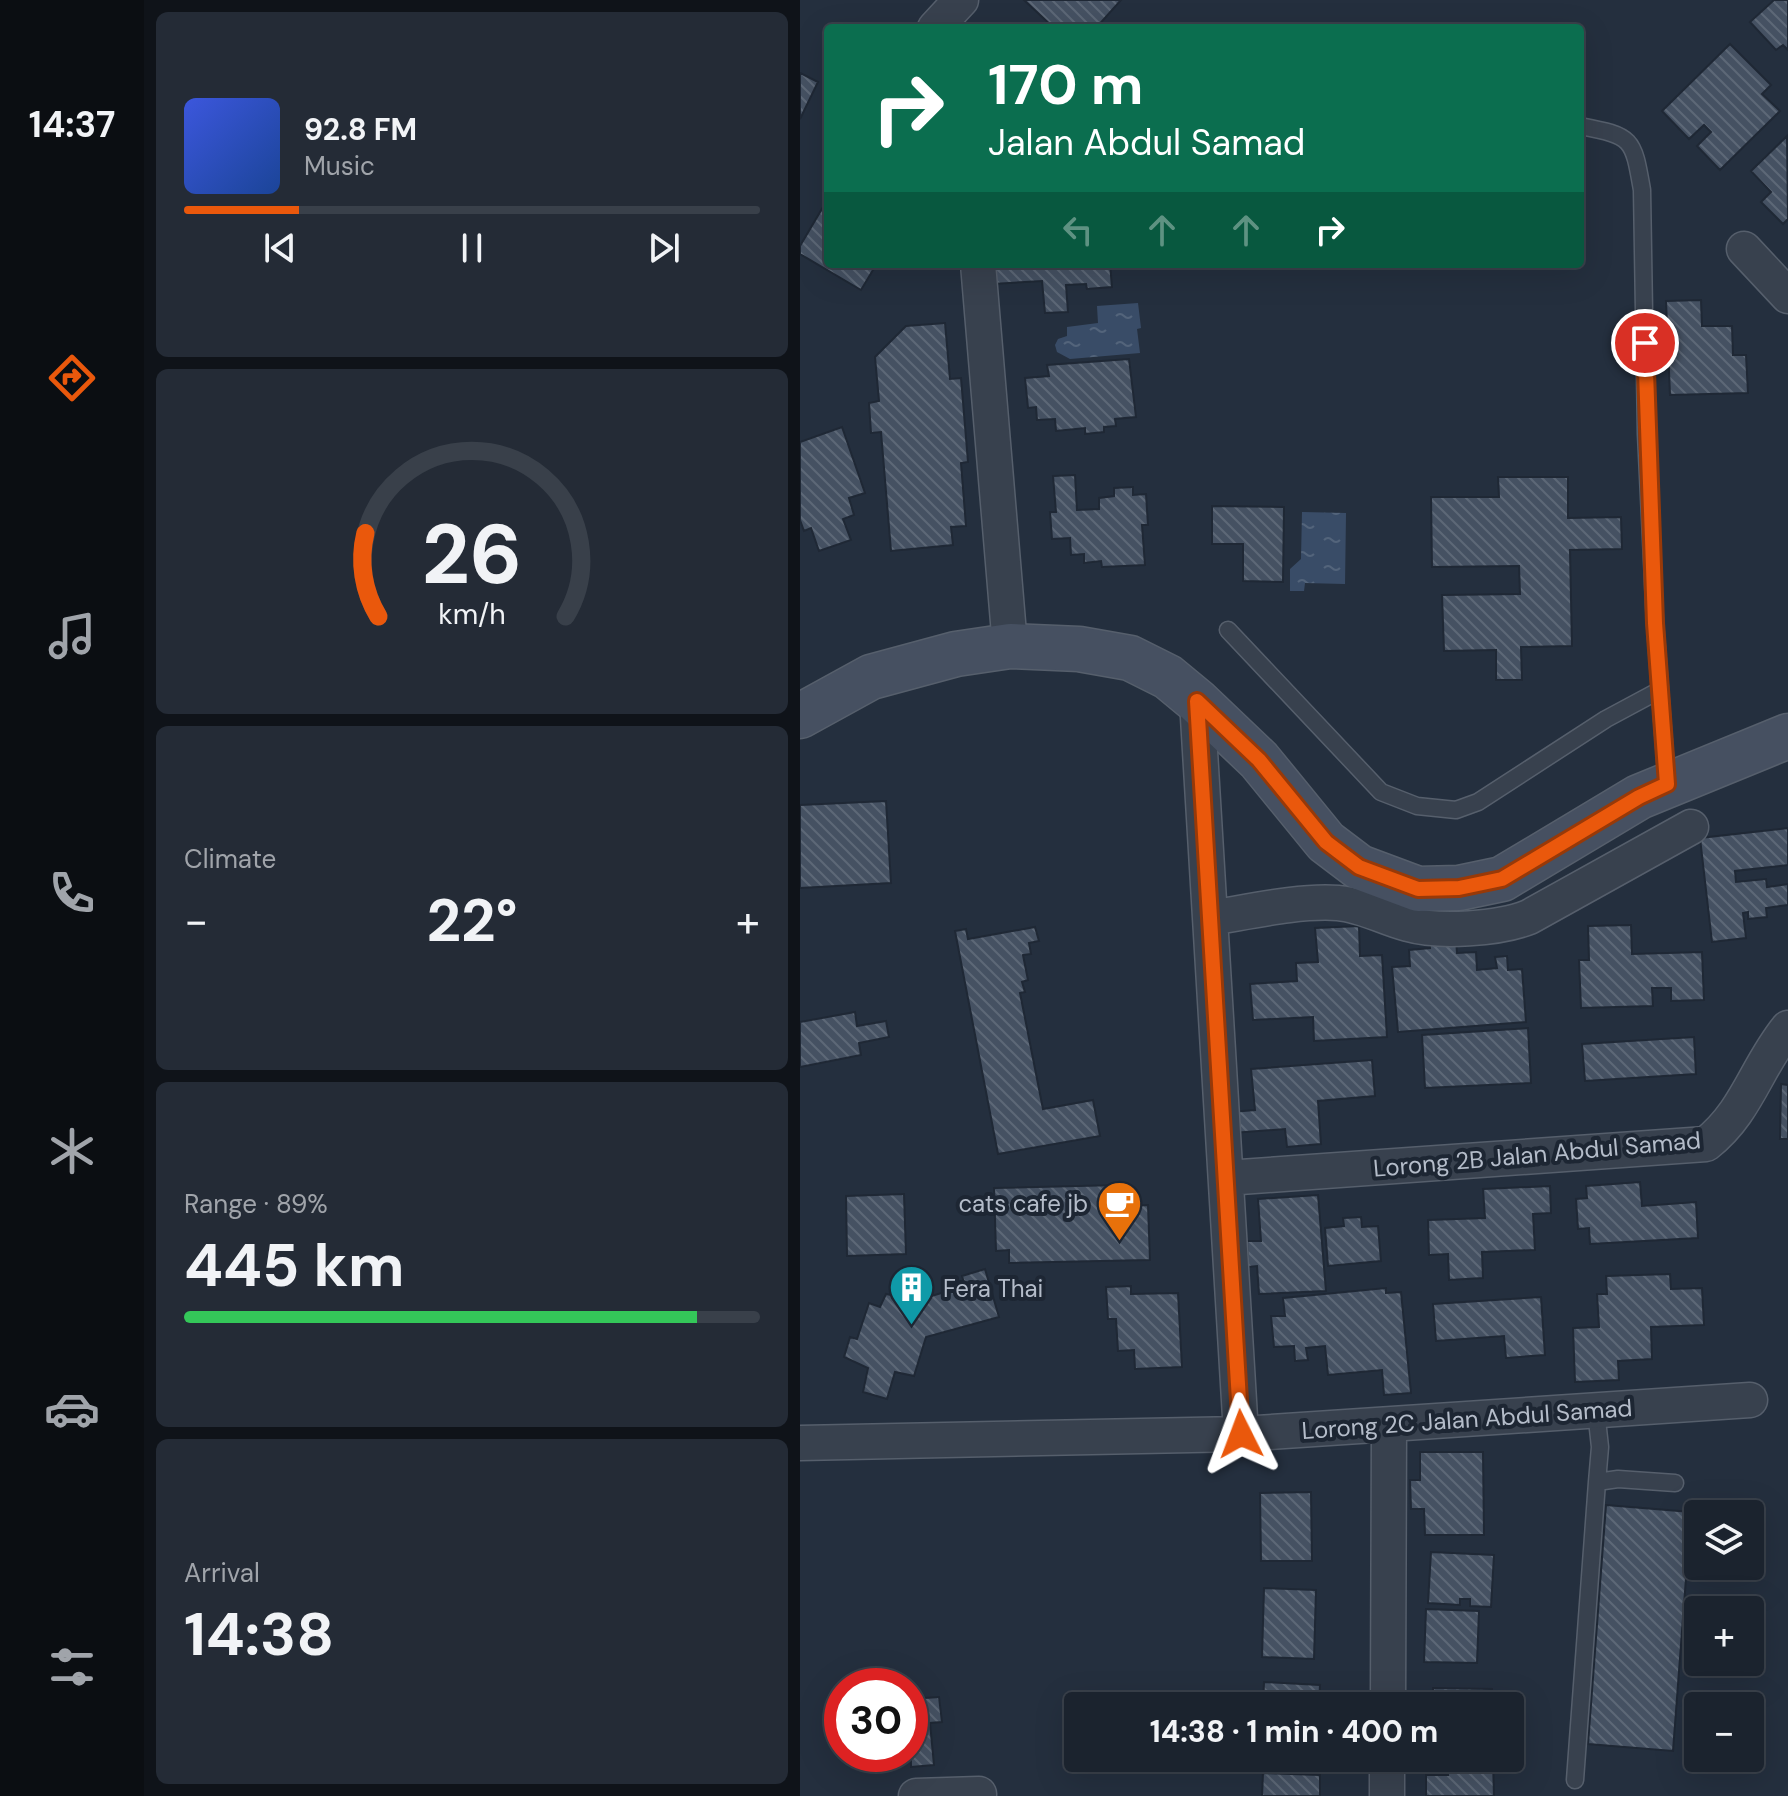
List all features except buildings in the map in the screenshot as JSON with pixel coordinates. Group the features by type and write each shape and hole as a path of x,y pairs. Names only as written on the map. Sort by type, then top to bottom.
{"street":[{"path":"939,24 961,0"},
{"path":"1744,249 1788,296"},
{"path":"978,268 1010,646"},
{"path":"800,716 871,677 956,654 1010,646 1079,649 1130,658 1168,677 1197,701 1259,760 1326,842 1359,867 1418,889 1459,888 1502,879 1639,797 1788,736"},
{"path":"1197,701 1241,1434"},
{"path":"1210,918 1338,903 1365,908 1411,925 1459,928 1510,925 1691,827"},
{"name":"Lorong 2B Jalan Abdul Samad","path":"1226,1178 1706,1144 1736,1114 1773,1047 1788,1028"},
{"name":"Lorong 2C Jalan Abdul Samad","path":"800,1443 1241,1434 1750,1400"},
{"path":"1388,1692 1389,1425"},
{"path":"1387,1772 1387,1796"},
{"path":"916,1796 979,1794"}],"lane":[{"path":"1584,127 1617,133 1635,151 1642,190 1646,434 1667,784"},
{"path":"1228,630 1381,792 1417,806 1456,810 1478,802 1606,719 1660,690"},
{"path":"1575,1780 1600,1447 1596,1411"},
{"path":"1597,1482 1618,1479 1675,1483"}],"water":[{"path":"1138,303 1140,353 1070,359 1057,352 1055,345 1058,339 1067,336 1067,327 1098,323 1097,306"},
{"path":"1302,512 1346,513 1345,584 1305,583 1304,591 1290,591 1290,569 1301,559"}],"place":[{"name":"cats cafe jb","path":"1119,1242"},
{"name":"Fera Thai","path":"912,1327"}],"route":[{"path":"1241,1434 1197,701 1259,760 1326,842 1359,867 1418,889 1459,888 1502,879 1639,797 1667,784 1655,623 1645,343"}]}
